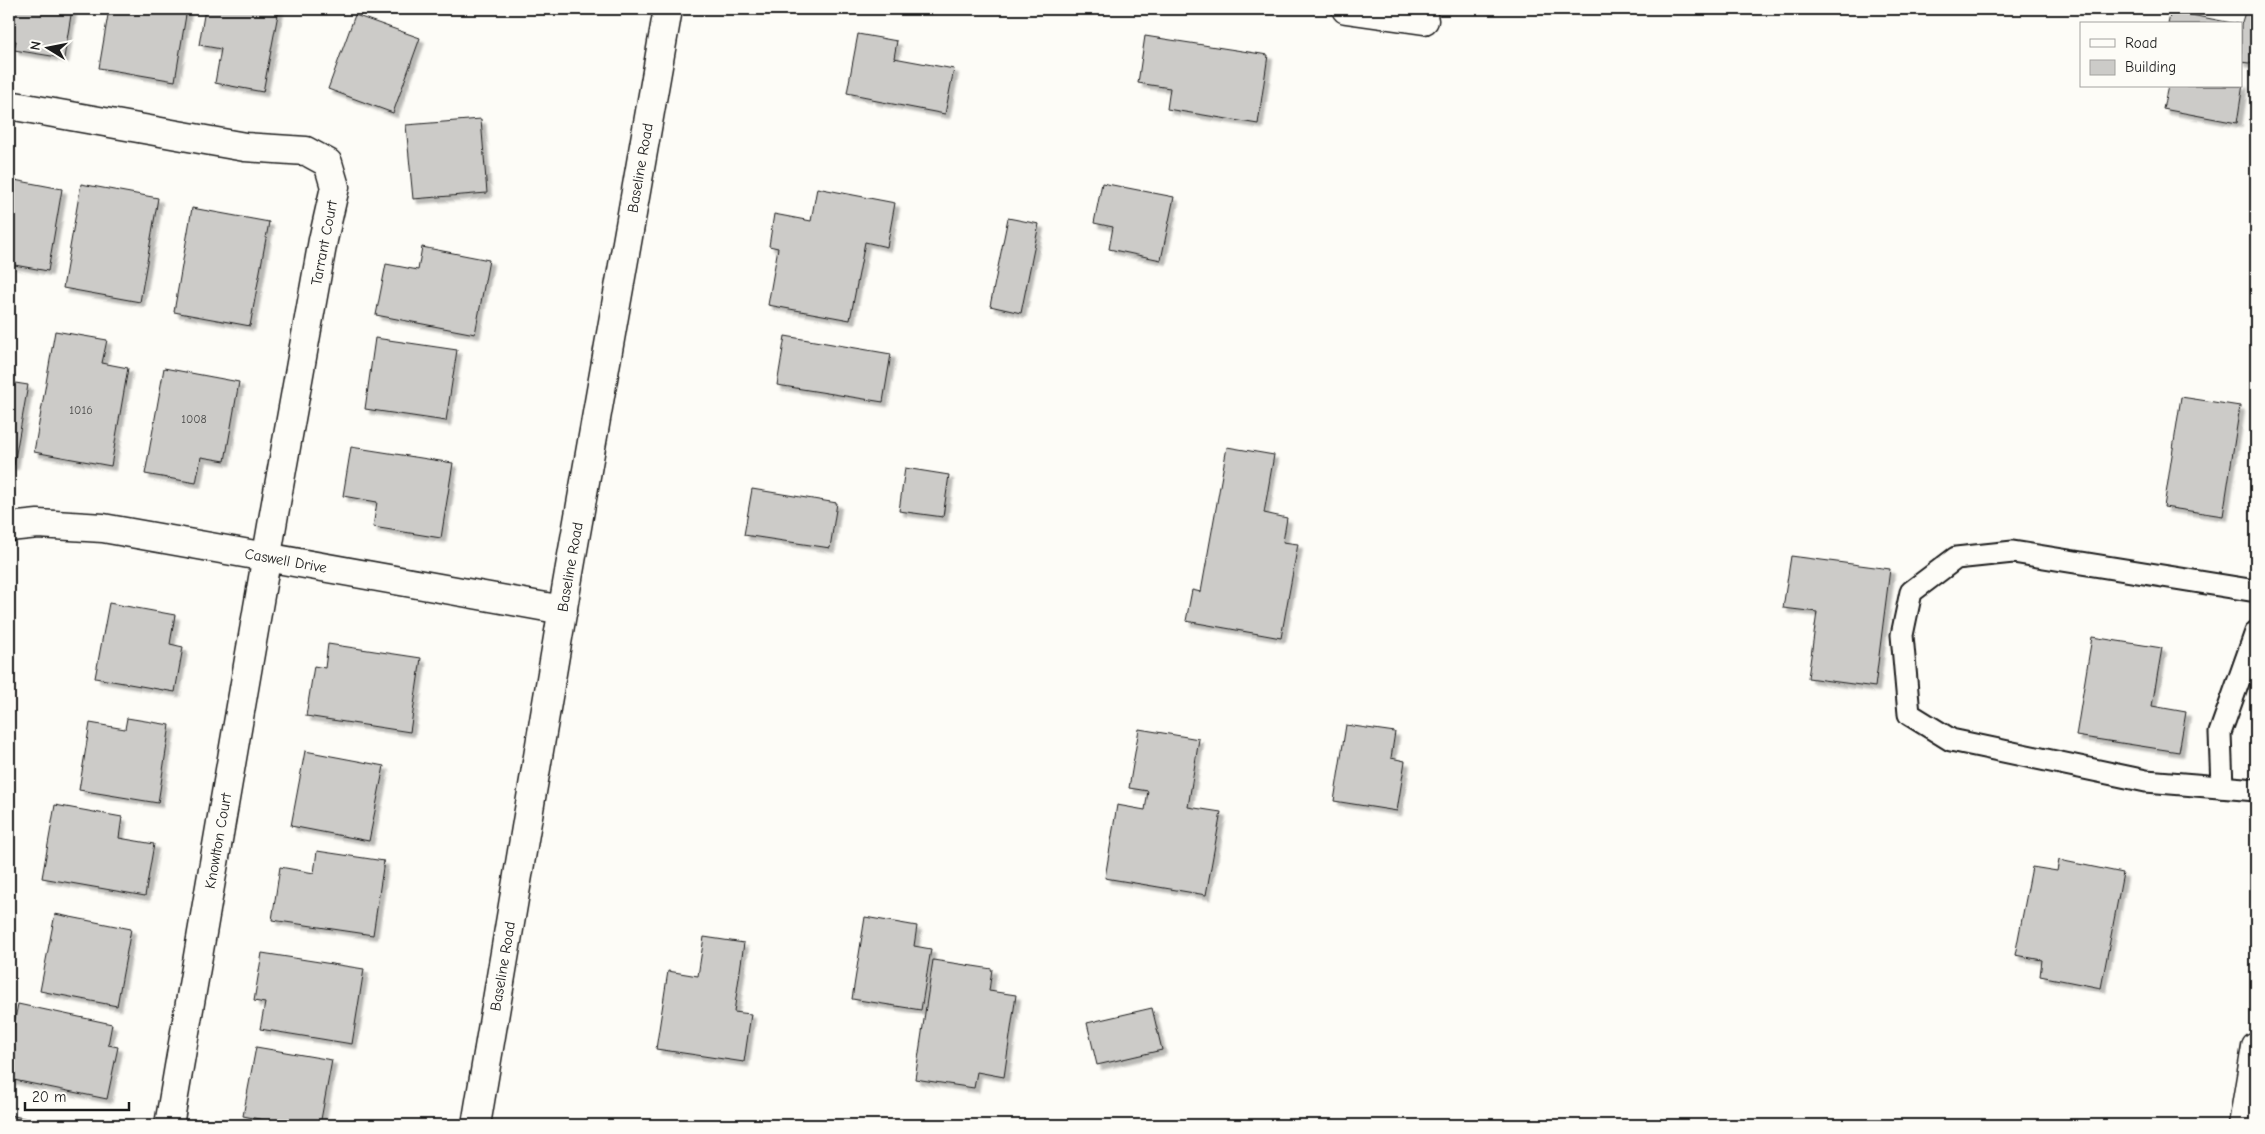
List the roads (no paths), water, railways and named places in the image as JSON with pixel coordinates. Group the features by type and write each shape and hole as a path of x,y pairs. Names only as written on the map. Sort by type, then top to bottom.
{"street":[{"name":"Baseline Road","path":"476,1125 563,610 668,9"},
{"path":"1346,9 1424,20"},
{"name":"Tarrant Court","path":"9,105 245,147 306,151 328,163 336,187 323,240 267,557"},
{"name":"Caswell Drive","path":"9,526 38,524 104,528 563,610"},
{"name":"Knowlton Court","path":"169,1125 267,557"},
{"path":"2242,1125 2256,1047"}],"lane":[{"path":"2256,591 2013,552 1956,558 1911,592 1902,634 1909,714 1951,740 2146,781 2256,790"},
{"path":"2222,787 2220,733 2256,632"}]}
